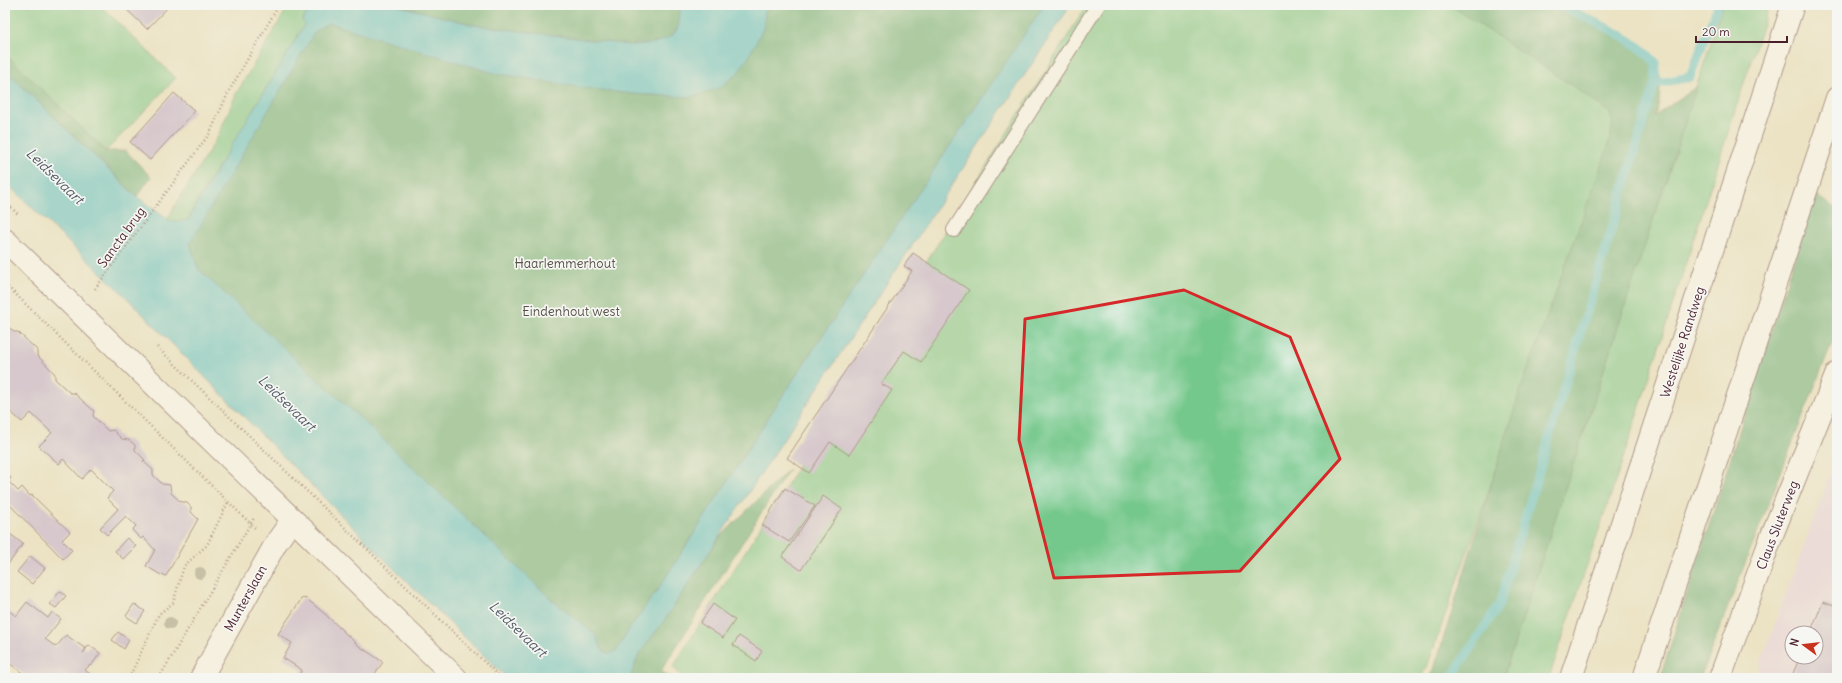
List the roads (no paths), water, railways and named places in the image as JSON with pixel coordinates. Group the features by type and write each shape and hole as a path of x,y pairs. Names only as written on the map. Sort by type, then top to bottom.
{"main road":[{"name":"Westelijke Randweg","path":"1571,678 1793,5"},
{"path":"1644,678 1837,98"},
{"path":"5,240 456,678"},
{"name":"Claus Sluterweg","path":"1720,678 1774,530 1837,373"},
{"name":"Munterslaan","path":"201,678 276,543 292,520"}],"lane":[{"path":"954,230 1098,5"}],"water":[{"name":"Leidsevaart","path":"312,5 396,5 474,25 629,45 642,45 663,40 674,33 678,27 680,19 680,5 766,5 763,29 748,58 736,75 717,89 690,97 633,94 577,87 494,73 329,23 314,33 190,243 198,269 384,440 551,599 595,634 602,650 609,654 616,651 630,628 659,588 787,389 1044,5 1071,5 663,622 639,654 630,678 507,678 400,575 119,290 5,182 5,70 136,196 171,222 188,220 305,24 302,21"}],"waterway":[{"path":"1558,5 1635,44 1656,63 1655,84"},
{"path":"1451,678 1499,605 1655,84 1690,77 1718,5"}],"park label":[{"name":"Haarlemmerhout","path":"565,263"},
{"name":"Eindenhout west","path":"571,311"}]}
